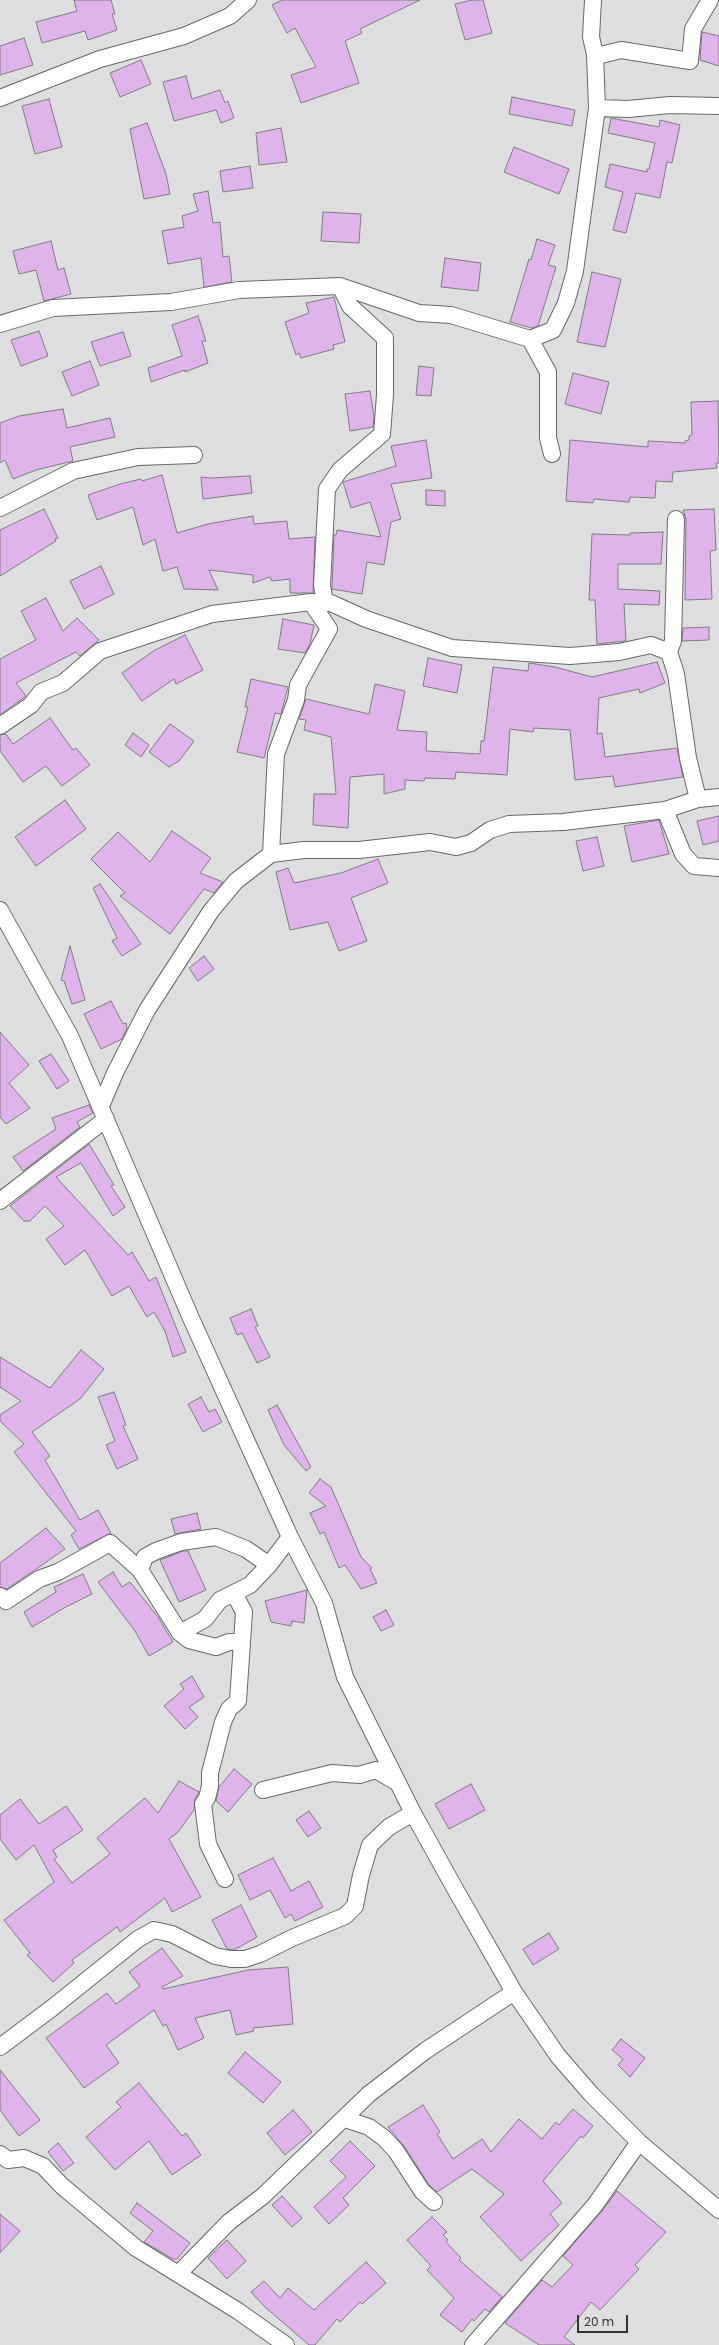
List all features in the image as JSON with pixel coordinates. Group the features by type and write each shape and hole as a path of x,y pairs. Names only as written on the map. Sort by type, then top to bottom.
{"street":[{"path":"0,324 53,308 171,302 239,290 340,286 419,313 451,316 530,340 553,330 566,303 575,271 597,108 595,54 591,37 593,0"},
{"path":"595,54 601,55 621,50 690,61 693,29 710,0"},
{"path":"0,98 100,59 184,36 230,16 246,1"},
{"path":"597,108 628,109 670,105 719,106"},
{"path":"271,854 276,754 296,700 298,685 329,629 318,602 322,585 327,489 340,470 382,434 386,395 385,338 350,306 340,286"},
{"path":"530,340 548,372 548,438 552,454"},
{"path":"0,508 72,472 138,457 194,456"},
{"path":"676,519 673,641 669,652 676,674 688,758 698,799"},
{"path":"0,726 31,706 41,692 63,683 100,651 212,614 318,602 331,603 366,619 452,648 570,656 619,652 651,645 669,652"},
{"path":"2,1195 104,1113 115,1073 147,1010 211,911 236,881 271,854 304,850 359,850 430,842 456,847 471,843 490,830 509,824 563,822 665,810 698,799 719,797"},
{"path":"665,810 683,854 694,866 719,868"},
{"path":"0,910 70,1036 190,1316 290,1537 324,1603 345,1677 385,1758 400,1784 413,1813 514,1992 558,2056 591,2094 639,2142 719,2210"},
{"path":"140,1570 145,1557 156,1551 181,1542 216,1537 246,1549 270,1565"},
{"path":"180,1633 205,1619 220,1600 250,1585 270,1565 290,1537"},
{"path":"0,1596 6,1600 39,1579 58,1572 110,1543 140,1570 180,1633 189,1640 216,1647 229,1642 242,1642"},
{"path":"225,1879 208,1844 203,1804 208,1798 210,1774 223,1722 229,1708 238,1701 244,1612 234,1593"},
{"path":"263,1790 332,1773 359,1775 376,1770 400,1784"},
{"path":"0,2047 52,2008 138,1939 154,1930 172,1934 215,1956 231,1959 245,1958 260,1954 292,1938 345,1916 355,1906 361,1875 370,1845 389,1827 413,1813"},
{"path":"179,2273 229,2222 263,2196 345,2119 369,2094 425,2050 514,1992"},
{"path":"345,2119 369,2127 384,2138 396,2151 422,2191 434,2202"},
{"path":"473,2345 595,2205 639,2142"},
{"path":"3,2162 24,2158 43,2166 62,2186 136,2248 179,2273 286,2345"}],"building":[{"path":"74,0 111,0 115,14 112,14 117,30 88,40 85,31 42,43 36,22 77,11"},
{"path":"282,0 420,0 360,29 362,33 345,41 359,83 301,103 291,75 316,67 295,28 287,33 272,5"},
{"path":"472,0 483,0 492,33 465,40 455,4"},
{"path":"702,32 719,36 719,66 700,60"},
{"path":"24,38 33,65 0,75 0,46"},
{"path":"141,60 151,84 120,97 110,73"},
{"path":"186,76 192,99 220,90 225,103 228,101 234,118 221,123 216,110 174,121 163,82"},
{"path":"512,97 575,110 572,126 509,114"},
{"path":"49,99 62,147 35,154 22,106"},
{"path":"611,118 659,127 660,120 680,125 672,163 667,162 660,198 636,193 626,233 613,230 623,192 605,187 610,164 647,172 655,143 608,133"},
{"path":"147,123 166,174 170,194 144,199 130,129"},
{"path":"281,128 287,162 259,165 256,133"},
{"path":"514,147 569,169 559,194 504,172"},
{"path":"250,166 253,188 223,192 220,171"},
{"path":"208,191 213,223 220,222 223,257 229,256 232,282 204,287 201,258 168,264 162,231 184,227 182,216 198,211 193,194"},
{"path":"323,212 361,214 359,243 321,241"},
{"path":"537,239 555,245 548,265 556,267 538,326 532,328 510,322 529,259 531,260"},
{"path":"51,241 58,270 64,268 71,294 44,301 36,270 19,274 13,251"},
{"path":"445,258 481,263 478,291 441,287"},
{"path":"592,272 621,279 605,347 577,342"},
{"path":"334,297 345,342 333,345 334,349 301,358 299,353 296,355 285,322 309,313 306,303"},
{"path":"198,316 206,341 202,341 208,363 185,372 185,370 151,382 148,368 182,356 172,325"},
{"path":"39,331 48,356 21,366 11,340"},
{"path":"123,332 131,356 100,366 91,342"},
{"path":"90,361 99,385 72,396 62,372"},
{"path":"419,366 434,368 431,396 416,395"},
{"path":"573,373 609,382 601,414 565,404"},
{"path":"370,391 374,416 373,427 350,431 345,394"},
{"path":"718,401 719,463 716,463 717,468 673,472 672,482 656,481 655,498 630,497 629,502 594,499 593,503 566,501 570,440 648,447 648,441 685,443 685,441 689,440 689,436 692,435 691,402"},
{"path":"63,409 67,428 110,418 115,437 70,447 73,461 36,470 13,479 5,460 0,463 0,423 19,416"},
{"path":"426,440 432,478 391,484 401,519 391,522 384,565 367,562 362,594 332,589 334,535 336,535 337,530 381,537 370,502 351,508 343,482 396,466 391,446"},
{"path":"162,475 177,533 208,524 253,516 254,524 287,521 289,539 315,537 313,593 290,593 290,579 272,581 270,577 253,583 253,575 209,570 218,590 184,589 177,567 163,571 155,539 143,545 133,507 97,520 88,495 120,484 141,479 142,481"},
{"path":"250,476 252,493 203,499 201,477"},
{"path":"426,490 445,491 445,506 426,505"},
{"path":"44,509 58,538 55,539 56,541 0,576 0,530"},
{"path":"714,509 716,550 710,551 712,599 685,600 686,519 683,510"},
{"path":"663,532 661,564 618,564 618,589 660,591 659,605 624,604 626,641 597,644 595,600 589,600 592,534 630,535 630,533"},
{"path":"101,566 114,594 84,609 70,581"},
{"path":"46,598 63,631 77,618 99,640 80,656 76,652 16,683 26,696 0,715 0,659 36,640 21,611"},
{"path":"283,619 314,625 310,644 305,653 278,649"},
{"path":"709,627 709,640 682,641 683,628"},
{"path":"185,635 203,670 176,684 174,679 142,701 122,673 155,650"},
{"path":"428,658 462,665 457,693 423,686"},
{"path":"657,662 665,683 640,693 639,689 599,698 597,734 602,733 605,757 677,748 683,777 615,787 613,776 575,780 570,730 534,728 533,732 510,729 507,775 456,772 455,779 425,778 424,781 405,780 405,789 384,794 384,774 350,777 348,828 313,825 314,794 336,794 331,737 304,730 306,720 299,719 306,699 369,714 375,684 405,691 397,730 427,732 426,751 480,754 481,741 484,741 493,667 528,671 529,663 555,667 592,677"},
{"path":"251,679 288,687 281,714 275,713 264,758 237,752 248,707 245,707"},
{"path":"50,718 73,750 76,748 90,765 62,786 46,766 23,782 0,751 0,735 6,734 13,744"},
{"path":"170,724 194,741 179,761 169,767 149,752"},
{"path":"133,733 149,745 141,757 125,745"},
{"path":"65,800 86,829 36,866 15,837"},
{"path":"719,816 719,841 703,845 697,821"},
{"path":"659,820 669,854 632,862 624,826"},
{"path":"172,831 211,858 200,873 223,882 214,893 204,889 170,934 120,896 125,893 91,859 118,832 150,862"},
{"path":"597,837 604,866 583,871 576,841"},
{"path":"378,859 388,883 351,898 367,941 339,951 328,922 290,930 276,872 288,868 294,883 341,873"},
{"path":"100,884 141,944 122,956 112,941 117,938 93,888"},
{"path":"70,946 85,1000 72,1004 64,981 61,980"},
{"path":"204,956 214,969 198,981 189,968"},
{"path":"111,1001 123,1024 126,1023 127,1028 122,1039 101,1049 84,1014"},
{"path":"0,1032 29,1065 9,1083 30,1108 6,1124 0,1117"},
{"path":"51,1054 69,1081 57,1089 39,1061"},
{"path":"89,1105 93,1113 77,1122 80,1127 23,1171 13,1157 56,1129 52,1118"},
{"path":"89,1144 114,1185 111,1186 125,1207 113,1216 81,1163 56,1177 128,1255 132,1252 149,1281 156,1277 186,1352 173,1357 165,1331 154,1312 147,1317 129,1286 112,1296 85,1250 65,1265 46,1239 64,1226 45,1206 30,1221 24,1221 10,1206"},
{"path":"251,1309 258,1326 255,1327 270,1357 257,1363 242,1333 237,1335 230,1318"},
{"path":"81,1350 104,1369 80,1399 32,1432 50,1456 45,1460 80,1520 98,1510 111,1533 79,1549 71,1535 76,1531 14,1452 24,1444 0,1421 0,1415 21,1401 0,1387 0,1357 50,1388"},
{"path":"114,1392 126,1425 123,1426 138,1459 117,1469 106,1445 115,1441 98,1397"},
{"path":"201,1397 209,1412 215,1409 222,1422 203,1432 188,1404"},
{"path":"277,1405 311,1467 306,1471 284,1445 268,1410"},
{"path":"320,1479 331,1487 361,1557 372,1568 370,1569 377,1583 361,1589 345,1565 339,1568 324,1532 320,1534 310,1513 326,1506 309,1493"},
{"path":"197,1513 201,1529 175,1534 171,1519"},
{"path":"46,1528 65,1549 7,1589 0,1587 0,1563"},
{"path":"183,1551 188,1551 206,1590 179,1602 160,1560"},
{"path":"113,1572 122,1587 130,1582 158,1617 173,1642 149,1656 135,1631 98,1582"},
{"path":"83,1574 92,1594 64,1608 32,1627 24,1612 56,1592 54,1587"},
{"path":"307,1590 304,1623 292,1621 291,1626 271,1622 265,1601"},
{"path":"386,1610 394,1625 381,1631 373,1617"},
{"path":"192,1676 204,1697 189,1707 198,1717 185,1729 164,1706 184,1689 180,1684"},
{"path":"234,1769 252,1784 228,1812 216,1801 219,1787"},
{"path":"179,1781 199,1792 195,1799 194,1810 178,1832 169,1839 201,1897 172,1912 165,1898 120,1932 117,1927 72,1960 74,1963 53,1982 27,1955 30,1953 4,1920 54,1882 34,1845 16,1860 0,1839 0,1815 20,1799 39,1824 66,1806 83,1830 53,1850 57,1857 54,1859 72,1883 110,1854 97,1838 145,1798 158,1813"},
{"path":"471,1784 485,1810 449,1829 435,1804"},
{"path":"309,1811 321,1828 308,1837 296,1820"},
{"path":"273,1858 291,1891 309,1881 323,1907 295,1921 291,1914 285,1918 270,1890 250,1900 238,1875"},
{"path":"241,1905 257,1937 234,1950 227,1949 212,1920"},
{"path":"549,1933 559,1949 533,1965 523,1949"},
{"path":"162,1948 183,1976 162,1987 163,1989 248,1970 288,1967 293,2024 253,2028 254,2031 236,2035 230,2010 195,2018 204,2038 178,2050 166,2024 163,2026 154,2010 106,2045 119,2063 84,2088 46,2038 107,1993 116,2004 140,1986 129,1972"},
{"path":"621,2039 645,2058 630,2077 618,2065 623,2059 612,2050"},
{"path":"245,2052 281,2082 263,2103 228,2073"},
{"path":"0,2070 40,2120 19,2136 0,2110"},
{"path":"139,2083 182,2136 186,2133 201,2155 172,2175 149,2141 115,2170 86,2137 121,2107 116,2102"},
{"path":"423,2105 440,2132 437,2134 453,2159 482,2139 491,2152 519,2119 542,2139 556,2122 559,2125 573,2109 593,2126 583,2138 581,2136 543,2181 562,2203 550,2214 559,2225 521,2261 480,2217 504,2194 472,2169 437,2192 429,2185 404,2146 388,2127"},
{"path":"293,2110 312,2132 285,2155 267,2133"},
{"path":"350,2141 375,2166 343,2198 349,2205 329,2224 314,2207 346,2177 330,2161"},
{"path":"58,2143 74,2163 63,2171 48,2152"},
{"path":"617,2191 666,2232 635,2265 639,2269 600,2310 591,2302 564,2337 575,2345 539,2345 505,2323 542,2280 552,2287 573,2265 563,2256 602,2211"},
{"path":"282,2196 302,2218 292,2227 272,2205"},
{"path":"137,2203 190,2243 177,2259 173,2259 144,2242 153,2231 130,2213"},
{"path":"0,2214 20,2231 0,2253"},
{"path":"432,2217 447,2232 443,2235 448,2240 446,2242 461,2258 459,2260 502,2297 489,2312 485,2309 474,2321 472,2319 462,2332 440,2315 454,2298 427,2270 431,2266 407,2240"},
{"path":"227,2240 246,2261 227,2279 208,2258"},
{"path":"366,2262 386,2283 362,2304 360,2302 340,2322 337,2319 315,2345 309,2345 265,2307 251,2292 264,2281 280,2298 288,2288 314,2310"}]}
